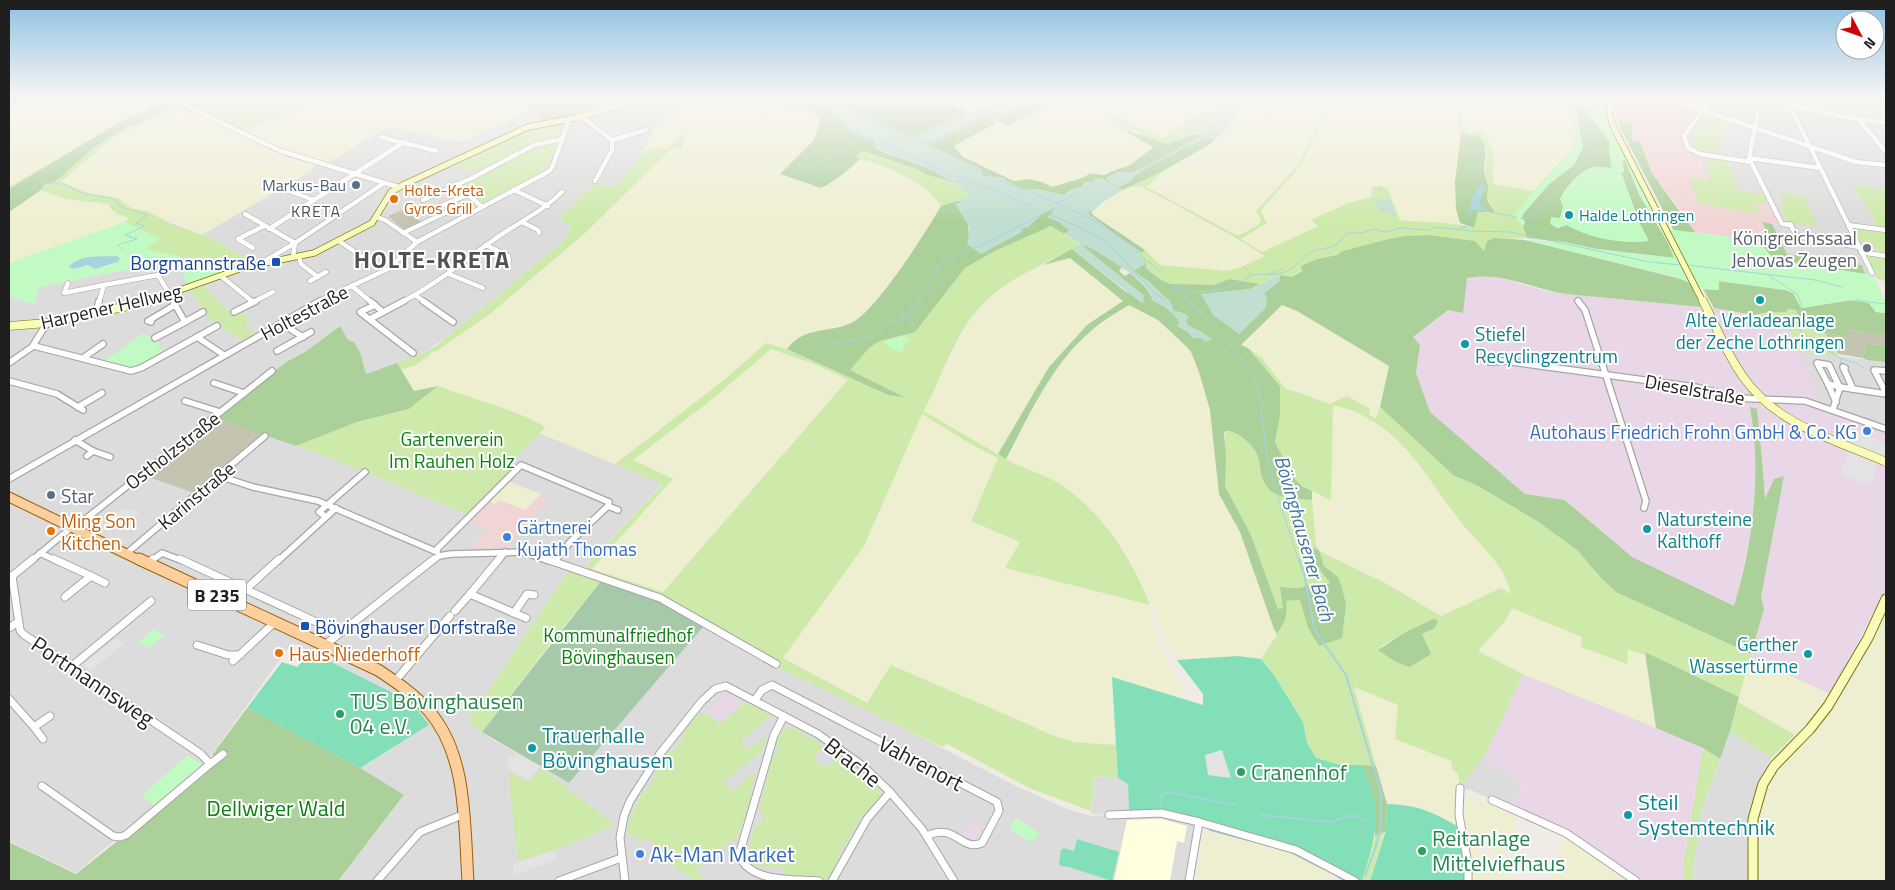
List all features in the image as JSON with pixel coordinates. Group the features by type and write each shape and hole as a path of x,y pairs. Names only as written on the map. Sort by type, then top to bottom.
{"main road":[{"name":"B 235","path":"9,497 127,554 325,645 396,680 413,692 437,720 448,740 459,784 468,881"}],"street":[{"path":"258,141 281,151 398,188"},
{"path":"397,141 437,151"},
{"name":"Harpener Hellweg","path":"9,326 47,323 96,313 170,295 263,262 319,251 368,225 377,217 390,194 398,188 499,141"},
{"path":"423,200 492,168 530,146 547,141"},
{"name":"Holtestraße","path":"9,480 281,322 388,269 417,242 550,171 562,141"},
{"path":"595,181 612,150 612,141"},
{"path":"1620,141 1732,358 1762,400 1794,399 1815,403 1886,429"},
{"path":"1686,141 1691,151 1820,168"},
{"path":"1752,141 1750,160 1780,219 1788,221 1796,236 1886,256"},
{"path":"1791,141 1856,162 1886,165"},
{"path":"1807,141 1872,274"},
{"path":"1876,141 1886,152"},
{"path":"254,248 238,239 266,227 314,200 404,142"},
{"path":"263,262 295,243 384,183"},
{"path":"457,184 482,208"},
{"path":"514,190 548,206"},
{"path":"289,191 314,200"},
{"path":"370,319 449,274 486,245 548,206 562,192"},
{"path":"429,211 467,195"},
{"path":"441,206 458,216"},
{"path":"403,233 449,211"},
{"path":"245,214 295,243"},
{"path":"377,217 385,220 417,242"},
{"path":"522,222 538,230 539,233"},
{"path":"1848,225 1886,230"},
{"path":"339,241 361,256"},
{"path":"295,243 296,257 301,264 318,277"},
{"path":"486,245 508,256 509,260"},
{"path":"310,281 326,272"},
{"path":"449,274 477,288 483,288"},
{"path":"68,283 63,296 158,275 184,322"},
{"path":"221,276 253,302"},
{"path":"96,313 104,286"},
{"path":"352,286 383,312"},
{"path":"234,312 274,292"},
{"path":"415,295 453,322"},
{"path":"1578,301 1585,310 1646,501 1644,508"},
{"path":"151,322 148,321 175,305"},
{"path":"375,305 360,312 412,353"},
{"path":"155,338 203,312"},
{"path":"281,322 302,336"},
{"path":"9,363 34,346 43,334 47,323"},
{"path":"34,346 106,365 136,370 217,326"},
{"path":"276,351 311,332"},
{"path":"197,337 224,355"},
{"path":"83,358 103,344"},
{"name":"Dieselstraße","path":"1490,362 1505,361 1695,388 1738,398 1762,400 1792,421 1886,462"},
{"path":"1833,409 1836,402 1840,386 1829,365 1818,363 1836,402"},
{"path":"1845,368 1843,367 1853,388"},
{"path":"1886,372 1874,370 1886,393"},
{"name":"Ostholzstraße","path":"10,578 272,371"},
{"path":"9,381 57,394 80,409 102,392"},
{"path":"214,383 244,393"},
{"path":"1828,384 1886,393"},
{"path":"185,401 220,412"},
{"name":"Karinstraße","path":"127,554 266,436"},
{"path":"75,440 93,451 110,457"},
{"path":"87,456 93,451"},
{"path":"325,645 438,553 521,465 610,502 571,541 555,561"},
{"path":"326,517 319,512 365,472"},
{"path":"219,476 253,487 293,494 328,505 438,553 524,552 555,561 660,598 776,664"},
{"path":"608,506 618,510"},
{"path":"246,589 336,508"},
{"path":"396,680 505,552"},
{"path":"40,553 105,583"},
{"path":"148,563 158,555 166,553 340,633"},
{"path":"65,597 91,576"},
{"name":"Portmannsweg","path":"10,578 18,622 23,634 201,754 210,764"},
{"path":"470,594 526,618"},
{"path":"514,613 527,594 534,595"},
{"path":"1753,881 1752,833 1756,806 1763,784 1775,763 1817,722 1839,691 1871,634 1886,599"},
{"path":"71,667 151,601"},
{"path":"9,628 18,622"},
{"path":"234,661 274,622"},
{"path":"197,645 204,645 226,655 240,655"},
{"name":"Brache","path":"620,858 620,832 628,805 652,766 680,728 709,694 716,688 726,686 818,734 847,753 890,792 927,836 954,881"},
{"name":"Vahrenort","path":"755,700 762,690 772,686 997,802 1000,806 982,843 978,846 973,846 946,832 940,831 927,836"},
{"path":"9,699 43,738"},
{"path":"34,727 50,716"},
{"path":"784,716 774,735 739,855 740,862 760,875 820,881"},
{"path":"42,786 100,828 113,836 120,837 126,835 223,754"},
{"path":"1460,788 1459,815 1468,864 1468,881"},
{"path":"832,881 867,819 890,792"},
{"path":"1492,800 1566,833 1636,881"},
{"path":"1109,814 1161,813 1199,822 1296,850 1355,881"},
{"path":"377,881 420,832 462,815"},
{"path":"1189,881 1199,822"},
{"path":"559,881 620,858 625,881"}],"shaded area":[{"path":"9,141 88,141 9,187"},
{"path":"253,141 277,152 316,165 310,169 313,170 203,234 147,211 131,208 115,197 88,193 61,182 108,142"},
{"path":"264,141 365,141 327,163 280,148"},
{"path":"365,141 648,141 637,162 614,187 596,183 559,218 571,225 565,240 452,334 420,355 366,374 360,352 348,340 339,326 305,352 286,362 144,475 264,434 350,464 378,478 508,466 539,433 663,483 584,568 569,570 468,721 490,738 569,783 703,627 740,649 856,704 1018,787 1065,808 1090,816 1161,813 1199,822 1189,881 338,881 404,796 360,768 429,725 405,699 292,643 204,765 76,873 9,841 9,296 34,304 39,287 175,260 182,270 231,269 145,249 174,224 202,235 312,170 310,169 316,165 327,163"},
{"path":"648,141 813,141 781,174 833,183 860,159 896,171 925,190 941,206 927,232 873,304 854,322 795,339 787,349 766,344 724,380 615,464 539,433 545,428 512,413 438,386 414,391 401,370 416,365 430,355 431,352 437,350 491,313 583,235 677,141 666,149 656,147 651,150 644,150"},
{"path":"874,141 937,141 928,145 981,169 983,176 1003,178 1026,190 1036,189 1064,195 1072,189 1082,187 1085,182 1093,182 1094,179 1100,178 1110,183 1106,178 1119,172 1133,172 1141,169 1194,141 1201,141 1135,175 1130,182 1116,186 1123,190 1103,202 1092,212 1089,210 1088,214 1142,253 1137,254 1146,263 1134,271 1162,294 1173,310 1186,314 1189,317 1186,321 1187,325 1212,339 1206,342 1200,338 1193,338 1184,328 1179,328 1177,325 1181,323 1168,310 1153,301 1150,291 1145,285 1117,264 1082,245 1144,296 1143,304 1072,249 1081,244 1064,234 1069,230 1059,222 1048,217 1056,209 1043,213 1028,227 1023,227 1022,232 981,254 967,244 970,228 955,204 964,202 958,201 967,198 969,195 966,191 932,170 876,148"},
{"path":"964,141 1141,141 1153,147 1130,165 1110,171 1105,175 1088,174 1085,177 1052,187 1029,179 1014,181 963,157 954,146"},
{"path":"1214,141 1310,141 1298,165 1257,210 1261,224 1238,236 1147,187 1163,171"},
{"path":"1313,141 1460,141 1455,182 1456,209 1460,223 1440,224 1400,220 1388,187 1368,199 1348,203 1311,220 1320,226 1262,253 1266,256 1246,266 1227,271 1160,265 1149,254 1092,212 1110,197 1130,187 1140,186 1258,251 1241,239 1265,225 1266,221 1260,211 1300,166"},
{"path":"1489,141 1573,141 1572,150 1534,191 1494,184 1492,148"},
{"path":"1627,141 1683,141 1686,153 1697,154 1709,181 1766,199 1780,225 1772,224 1780,244 1695,232 1674,201 1631,149"},
{"path":"1683,141 1886,141 1886,281 1865,274 1862,265 1787,254 1772,224 1778,224 1711,186 1698,155 1686,153"},
{"path":"41,190 66,199 103,202 130,218 130,220 9,263 9,212"},
{"path":"1373,199 1391,200 1396,216 1379,210"},
{"path":"402,210 422,222 406,231 388,216"},
{"path":"1070,258 1124,301 1087,325 1049,367 998,454 924,411 958,340 970,320 991,296 1018,278 1043,265"},
{"path":"1280,275 1279,282 1264,293 1267,297 1266,308 1239,334 1213,315 1201,294 1250,289"},
{"path":"1477,276 1497,277 1546,291 1566,294 1714,308 1767,318 1780,328 1791,332 1820,402 1828,408 1886,429 1886,590 1830,694 1750,658 1764,609 1761,597 1765,500 1753,520 1735,607 1632,557 1566,500 1525,494 1430,412 1416,373 1420,345 1413,337 1448,310 1467,278"},
{"path":"1129,305 1158,320 1186,346 1199,372 1210,410 1215,445 1217,481 1222,500 1240,532 1277,634 1261,659 1238,656 1176,659 1170,653 1165,643 1154,608 1131,564 1120,546 1083,502 1053,480 1006,459 1037,399 1063,360 1091,331"},
{"path":"1282,305 1297,311 1389,366 1376,420 1369,415 1285,388 1262,358 1241,345"},
{"path":"1848,330 1886,335 1886,345 1867,344 1863,358 1838,354 1825,333 1848,337"},
{"path":"771,349 817,365 848,380 663,592 592,569 673,479 633,461 710,401"},
{"path":"1798,351 1886,362 1886,427 1820,402"},
{"path":"1333,405 1373,420 1402,445 1425,471 1456,516 1495,559 1503,571 1511,594 1500,588 1441,616 1385,583 1319,550 1316,545 1311,494 1312,491 1331,499"},
{"path":"921,414 998,458 971,520 1020,542 1006,568 1150,605 1151,609 1149,609 1158,643 1183,691 1180,697 1112,677 1116,745 1073,742 1027,725 867,703 782,658 864,546"},
{"path":"216,418 264,434 194,493 143,475"},
{"path":"1838,424 1877,439 1877,442 1886,445 1886,458 1833,436"},
{"path":"1849,452 1878,464 1870,486 1840,473"},
{"path":"509,481 542,494 541,496 548,499 508,547 470,548 487,530 468,522"},
{"path":"509,482 541,494 525,510 500,500 495,504 490,502"},
{"path":"123,509 140,513 123,527 114,524 103,532 97,530"},
{"path":"1512,608 1583,637 1582,647 1626,664 1628,649 1645,655 1656,728 1523,674 1478,651 1506,620"},
{"path":"1886,611 1886,881 1757,881 1758,817 1765,790 1781,763 1817,728 1844,691 1871,645"},
{"path":"116,638 125,643 91,671 82,665"},
{"path":"1750,658 1830,694 1816,717 1797,736 1738,702"},
{"path":"1523,674 1615,710 1703,748 1683,865 1683,881 1636,881 1566,833 1510,808 1522,784 1482,757 1487,752"},
{"path":"1353,687 1398,705 1420,749 1451,761 1452,769 1458,774 1461,828 1413,805 1387,804"},
{"path":"726,695 729,698 732,696 742,704 719,723 707,711"},
{"path":"1730,731 1771,758 1759,780 1749,813 1747,835 1748,881 1692,881 1701,812"},
{"name":"Cranenhof","path":"1222,750 1231,778 1208,775 1205,755"},
{"path":"517,754 541,766 529,780 505,768 509,762 506,760 510,756 513,758"},
{"path":"1482,757 1522,784 1510,808 1471,790 1460,788"},
{"path":"1095,776 1118,778 1128,784 1129,814 1091,814"},
{"path":"1468,795 1518,818 1500,858 1467,833 1463,813"},
{"path":"971,819 983,825 973,842 961,836"},
{"path":"1161,819 1187,826 1184,843 1177,841 1170,881 1114,881 1127,820"},
{"path":"1204,830 1274,848 1276,843 1332,869 1332,881 1196,881"},
{"path":"1566,833 1632,881 1550,881"},
{"path":"1463,838 1519,881 1468,881"},
{"path":"555,850 556,860 514,875 513,864"}],"green space":[{"path":"88,141 90,141 9,189 9,187"},
{"path":"90,141 105,141 92,149 54,182 45,184 41,190 9,212 9,189"},
{"path":"105,141 110,141 61,182 88,193 118,198 131,208 147,211 174,225 213,239 252,262 232,269 145,249 159,239 125,222 130,218 117,214 108,204 66,199 41,190 45,184 54,182 92,149"},
{"path":"251,141 265,141 280,148 327,163 298,160"},
{"path":"506,141 540,141 495,165 491,163 484,167 487,169 482,172 456,165"},
{"path":"677,141 684,141 682,150 673,147 583,235 491,313 437,351 431,352 430,355 416,365 401,370 397,363 420,355 439,344 565,240 571,225 559,218 596,183 614,187 637,162 644,150 651,150 656,147 666,149"},
{"path":"813,141 874,141 876,149 932,170 953,182 925,174 917,169 863,151 856,157 860,159 851,167 837,179 821,188 780,174"},
{"path":"936,141 964,141 954,146 963,157 1014,181 1029,179 1052,187 1090,174 1105,175 1130,165 1153,147 1141,141 1156,141 1166,144 1176,141 1194,141 1141,169 1133,172 1119,172 1106,178 1110,183 1100,178 1093,182 1085,182 1082,187 1072,189 1064,195 1036,189 1026,190 1003,178 983,176 981,169 927,145"},
{"path":"1155,141 1177,141 1166,143"},
{"path":"1201,141 1213,141 1209,145 1163,171 1123,190 1115,187 1130,182 1135,175"},
{"path":"1310,141 1313,141 1300,166 1260,211 1267,223 1241,239 1262,252 1319,226 1311,220 1348,203 1371,197 1372,186 1387,187 1400,220 1447,223 1473,228 1478,211 1495,212 1486,196 1489,188 1485,176 1487,152 1481,141 1488,141 1490,144 1493,158 1494,184 1534,191 1517,212 1517,219 1523,226 1527,238 1491,239 1484,251 1475,241 1429,235 1405,236 1317,259 1292,277 1280,275 1260,284 1229,279 1214,285 1204,286 1171,284 1159,279 1146,267 1146,263 1137,254 1145,250 1160,265 1227,271 1239,268 1265,256 1231,235 1146,189 1140,186 1130,187 1163,171 1147,187 1238,236 1260,224 1261,219 1256,211 1298,165"},
{"path":"1460,141 1482,141 1485,147 1484,170 1489,188 1487,198 1495,212 1478,212 1474,228 1460,223 1456,209 1455,182"},
{"path":"1573,141 1581,141 1583,147 1574,165 1549,184 1523,214 1522,218 1525,222 1523,226 1515,215 1539,184 1573,148"},
{"path":"1581,141 1609,141 1612,168 1594,167 1581,174 1571,187 1557,228 1567,225 1596,237 1617,241 1648,241 1621,172 1624,172 1622,161 1625,160 1640,196 1675,258 1596,249 1563,242 1527,238 1523,226 1525,222 1522,218 1523,214 1549,184 1574,165 1583,147"},
{"path":"1609,141 1617,141 1660,228 1759,241 1774,260 1873,275 1886,303 1886,313 1876,312 1869,303 1851,300 1801,308 1793,293 1786,290 1719,281 1719,290 1703,289 1676,277 1525,240 1563,242 1596,249 1674,258 1667,241 1640,196 1625,160 1622,161 1624,172 1621,173 1639,222 1649,241 1618,241 1586,234 1567,225 1557,228 1550,224 1551,217 1560,218 1563,207 1560,199 1565,190 1578,176 1587,169 1594,167 1612,168 1609,150"},
{"path":"1627,141 1641,143 1651,172 1695,232 1684,252 1669,221 1680,220 1667,218"},
{"path":"1693,141 1721,141 1717,150 1721,156 1700,153 1690,148 1689,145 1694,145"},
{"path":"558,142 546,169 543,168 541,172 543,172 500,192 502,194 482,204 461,185 539,145"},
{"path":"863,151 952,182 964,189 969,195 967,198 941,206 934,197 914,181 891,169 856,158"},
{"path":"1710,156 1726,159 1736,179 1733,178 1738,191 1765,194 1767,199 1764,205 1754,203 1759,214 1699,204 1689,179 1708,181"},
{"path":"1853,185 1886,190 1886,267 1882,267 1886,275 1886,281 1879,280 1865,253 1878,255 1871,242 1858,240 1854,227 1879,231 1862,197 1859,197"},
{"path":"1778,193 1804,196 1817,227 1791,223 1785,219 1780,207 1784,207 1782,201 1787,201"},
{"path":"957,201 965,202 956,204 968,222 969,236 1028,227 1043,213 1056,209 1048,217 1059,222 1070,231 1064,234 1051,226 993,252 965,268 915,332 880,341 870,347 850,370 904,397 888,395 787,349 802,336 844,326 863,314 875,302 901,268 941,206"},
{"path":"1089,209 1094,216 1145,250 1142,253 1088,214"},
{"path":"125,222 160,239 146,249 232,269 189,285 175,260 39,287 34,304 9,296 9,263","holes":["119,257 116,263 101,268 88,265 74,269 70,265 84,258"]},
{"path":"1762,222 1772,224 1787,254 1862,265 1865,274 1774,260 1759,241 1761,241 1756,233 1769,234"},
{"path":"1051,226 1081,245 1012,281 991,296 979,308 960,335 924,411 1012,462 1058,483 1074,494 1113,536 1134,570 1150,605 1005,568 1020,542 971,521 998,458 972,445 922,414 864,546 783,658 867,703 891,665 1050,734 1073,742 1116,745 1118,778 1095,776 1091,811 1029,788 947,744 942,747 740,649 674,609 601,581 482,732 468,721 569,570 584,568 663,484 615,464 724,380 766,343 787,349 888,395 901,396 849,371 870,347 880,341 915,332 965,268 993,252","holes":["771,349 817,365 848,380 663,592 592,569 673,479 633,460 710,401"]},
{"path":"1429,235 1475,241 1484,251 1487,241 1495,238 1525,240 1689,281 1701,307 1566,294 1492,277 1467,278 1463,313 1448,310 1413,337 1420,345 1416,373 1430,412 1525,494 1565,500 1632,557 1734,606 1741,582 1754,507 1754,432 1750,407 1757,409 1765,499 1774,479 1784,476 1761,597 1764,609 1751,654 1616,592 1577,550 1537,521 1478,486 1453,475 1380,407 1389,366 1297,311 1282,305 1241,345 1248,348 1280,386 1280,416 1275,442 1293,477 1302,486 1312,491 1312,500 1282,496 1272,492 1261,475 1256,452 1251,445 1237,434 1225,431 1225,486 1251,535 1278,609 1283,608 1280,587 1298,588 1310,585 1316,589 1330,583 1317,566 1312,548 1319,550 1324,566 1338,577 1346,604 1342,638 1319,646 1308,628 1300,600 1286,601 1287,610 1284,622 1277,634 1274,629 1240,532 1219,494 1210,410 1199,372 1191,352 1158,320 1129,305 1095,327 1064,359 1042,391 1006,459 998,454 1049,367 1087,325 1123,301 1070,258 1043,265 1072,249 1126,292 1144,296 1081,245 1089,246 1122,267 1119,271 1125,276 1130,273 1147,289 1153,301 1171,312 1178,319 1182,328 1190,333 1193,338 1186,321 1173,310 1171,303 1148,281 1133,271 1146,263 1146,268 1159,279 1171,284 1214,285 1229,279 1260,284 1250,289 1226,292 1264,293 1279,282 1280,275 1292,277 1302,271 1301,266 1317,259 1385,240 1405,236"},
{"path":"1719,281 1786,290 1793,293 1802,308 1851,300 1869,303 1876,312 1886,313 1886,335 1848,330 1848,337 1825,333 1803,323 1796,310 1788,309 1786,312 1753,315 1714,308 1703,289 1719,290"},
{"path":"203,286 227,310 250,317 245,328 257,334 243,341 209,319 191,290"},
{"path":"1788,309 1797,310 1803,323 1825,333 1839,357 1798,351 1791,332 1776,327 1767,318 1753,315 1786,312"},
{"path":"340,326 348,340 354,342 360,352 366,374 397,363 414,391 438,386 409,409 357,422 296,446 216,418 286,362 305,352"},
{"path":"143,333 160,344 158,346 166,352 132,370 104,361"},
{"path":"901,336 910,338 901,352 894,350 883,342"},
{"path":"1867,344 1886,345 1886,362 1863,358"},
{"path":"1248,348 1262,358 1285,388 1330,404 1347,396 1370,409 1369,415 1376,419 1380,407 1453,475 1478,486 1537,521 1577,550 1616,592 1751,654 1739,697 1645,652 1645,655 1628,649 1627,664 1581,647 1582,637 1512,608 1506,620 1478,651 1523,674 1487,752 1460,788 1458,774 1452,769 1451,761 1395,739 1398,705 1354,687 1376,766 1341,765 1316,758 1307,743 1303,722 1274,675 1261,659 1282,627 1285,601 1301,600 1308,628 1319,645 1327,643 1346,604 1338,577 1324,566 1319,551 1385,583 1441,616 1501,588 1511,594 1502,571 1488,552 1464,526 1405,448 1391,434 1355,412 1333,405 1331,500 1302,486 1293,477 1275,442 1280,416 1279,386","holes":["1438,620 1435,628 1422,634 1426,645 1422,659 1412,664 1380,647 1404,633"]},
{"name":"Gartenverein Im Rauhen Holz","path":"438,386 512,412 539,423 545,428 508,466 512,473 469,515 296,446 357,422 409,409"},
{"path":"1225,431 1237,433 1254,446 1260,457 1261,473 1268,488 1274,494 1312,500 1316,545 1319,551 1317,566 1330,583 1316,589 1310,585 1298,588 1280,587 1284,609 1278,609 1251,535 1225,486"},
{"name":"Kommunalfriedhof Bövinghausen","path":"601,581 659,602 703,627 569,783 482,732"},
{"path":"1433,619 1438,620 1435,628 1422,634 1431,654 1410,667 1396,662 1378,650 1404,633"},
{"path":"154,629 164,636 149,648 138,642"},
{"path":"311,652 405,699 429,725 360,768 247,708 282,662 297,667"},
{"path":"1645,652 1739,697 1720,759 1703,748 1656,728"},
{"name":"Cranenhof","path":"1238,656 1261,659 1274,675 1303,722 1307,743 1316,758 1341,765 1363,765 1374,798 1376,819 1373,840 1362,881 1355,881 1296,850 1182,817 1129,814 1128,784 1118,778 1112,677 1203,705 1203,694 1177,660"},
{"path":"745,702 771,716 740,741 748,750 767,735 762,751 724,782 733,791 756,771 750,794 755,796 749,820 743,821 736,841 730,840 696,870 705,881 698,881 666,862 649,838 638,842 633,834 628,836 628,823 643,790 646,791 657,773 654,771 670,750 673,751 683,739 680,737 701,712 713,718 719,725"},
{"path":"1738,702 1795,735 1771,758 1730,731"},
{"name":"Dellwiger Wald","path":"247,708 360,768 404,795 338,881 9,881 9,842 76,874 219,760 212,755"},
{"path":"789,726 823,745 817,753 815,762 830,767 836,753 869,779 883,798 871,809 865,819 861,817 837,859 841,861 834,875 827,880 783,875 785,869 753,865 746,860 754,826 762,824 763,812 759,811 773,755 777,755 779,748 775,747 781,732"},
{"path":"1703,748 1720,759 1701,812 1692,881 1683,881 1683,865"},
{"path":"188,755 202,765 199,770 155,806 141,796"},
{"path":"1363,765 1376,766 1387,804 1386,831 1375,836 1375,817"},
{"path":"541,768 615,825 571,844 518,862 508,772 529,782"},
{"name":"Reitanlage Mittelviefhaus","path":"1387,804 1425,810 1461,828 1468,881 1370,881 1386,830"},
{"path":"1016,818 1039,833 1033,843 1009,829"},
{"path":"1385,830 1370,881 1362,881 1375,836"},
{"path":"1077,839 1119,852 1112,881 1059,864 1061,850 1064,848 1074,851"}],"water":[{"path":"1483,183 1484,188 1479,205 1490,212 1469,209 1473,196"},
{"path":"116,256 120,258 118,262 95,269 88,265 74,269 69,267 84,258"}],"waterway":[{"path":"41,175 97,141"},
{"path":"828,158 857,141"},
{"path":"875,141 893,146 952,176 962,177 1032,206"},
{"path":"923,141 928,143"},
{"path":"924,141 933,141"},
{"path":"928,143 933,141"},
{"path":"1142,170 1199,141"},
{"path":"1547,199 1576,170 1588,162 1594,151 1588,141"},
{"path":"928,143 996,178 1093,220 1111,231 1145,259 1145,267 1156,276 1178,288 1202,292 1227,287 1254,275 1270,274"},
{"path":"1480,147 1483,160 1478,170 1483,183"},
{"path":"798,172 828,158"},
{"path":"814,185 815,178 830,162 828,158"},
{"path":"828,165 833,169"},
{"path":"44,181 52,184 64,184 82,193 114,199 121,207 148,215 136,223 145,226 125,235 137,239 118,245 123,250"},
{"path":"9,200 43,182"},
{"path":"1379,187 1380,191"},
{"path":"1058,203 1078,193"},
{"path":"1521,218 1532,219 1546,200"},
{"path":"817,340 828,344 875,335 888,322 900,320 902,314 913,311 913,308 944,261 988,242 1060,205"},
{"path":"1459,229 1469,225 1471,209"},
{"path":"1489,212 1515,217"},
{"path":"1049,214 1090,232 1109,244 1152,291 1172,305 1175,312 1169,314"},
{"path":"1270,274 1285,272 1294,267 1311,252 1337,244 1347,233 1362,233 1373,229 1387,232 1400,228 1429,230 1435,227 1472,231 1510,232 1649,262 1681,265"},
{"path":"1147,260 1159,271"},
{"path":"1687,265 1815,280 1842,287"},
{"path":"1244,267 1252,275"},
{"path":"1270,274 1282,269"},
{"path":"1769,276 1775,280"},
{"path":"1777,281 1797,294 1803,309 1795,314 1803,325 1800,330 1810,344 1864,368"},
{"name":"Bövinghausener Bach","path":"1175,287 1221,332 1253,375 1261,402 1266,453 1299,561"},
{"path":"1856,300 1885,304"},
{"path":"904,314 914,325 914,330"},
{"path":"830,336 837,342"},
{"path":"855,341 859,346"},
{"path":"1840,364 1841,359"},
{"name":"Bövinghausener Bach","path":"1299,559 1304,574 1314,626 1318,635 1346,675 1381,793 1381,825 1376,846 1365,876"},
{"path":"1161,805 1162,794 1169,792 1236,805"},
{"path":"1260,815 1331,822 1352,815 1369,821"},
{"path":"1210,830 1248,840"},
{"path":"1291,852 1324,869"},
{"path":"1334,874 1345,881"}],"place":[{"name":"Markus-Bau","path":"356,185"},
{"name":"Holte-Kreta Gyros Grill","path":"394,199"},
{"name":"Halde Lothringen","path":"1569,215"},
{"name":"Königreichssaal Jehovas Zeugen","path":"1867,248"},
{"name":"Borgmannstraße","path":"276,262"},
{"name":"Alte Verladeanlage der Zeche Lothringen","path":"1760,300"},
{"name":"Stiefel Recyclingzentrum","path":"1465,344"},
{"name":"Autohaus Friedrich Frohn GmbH & Co. KG","path":"1867,431"},
{"name":"Star","path":"51,495"},
{"name":"Natursteine Kalthoff","path":"1647,529"},
{"name":"Ming Son Kitchen","path":"51,531"},
{"name":"Gärtnerei Kujath Thomas","path":"507,537"},
{"name":"Bövinghauser Dorfstraße","path":"305,626"},
{"name":"Haus Niederhoff","path":"279,653"},
{"name":"Gerther Wassertürme","path":"1808,654"},
{"name":"TUS Bövinghausen 04 e.V.","path":"340,714"},
{"name":"Trauerhalle Bövinghausen","path":"532,748"},
{"name":"Cranenhof","path":"1241,772"},
{"name":"Steil Systemtechnik","path":"1628,815"},
{"name":"Reitanlage Mittelviefhaus","path":"1422,851"},
{"name":"Ak-Man Market","path":"640,854"}],"district":[{"name":"KRETA","path":"316,211"},
{"name":"HOLTE-KRETA","path":"432,259"}]}
